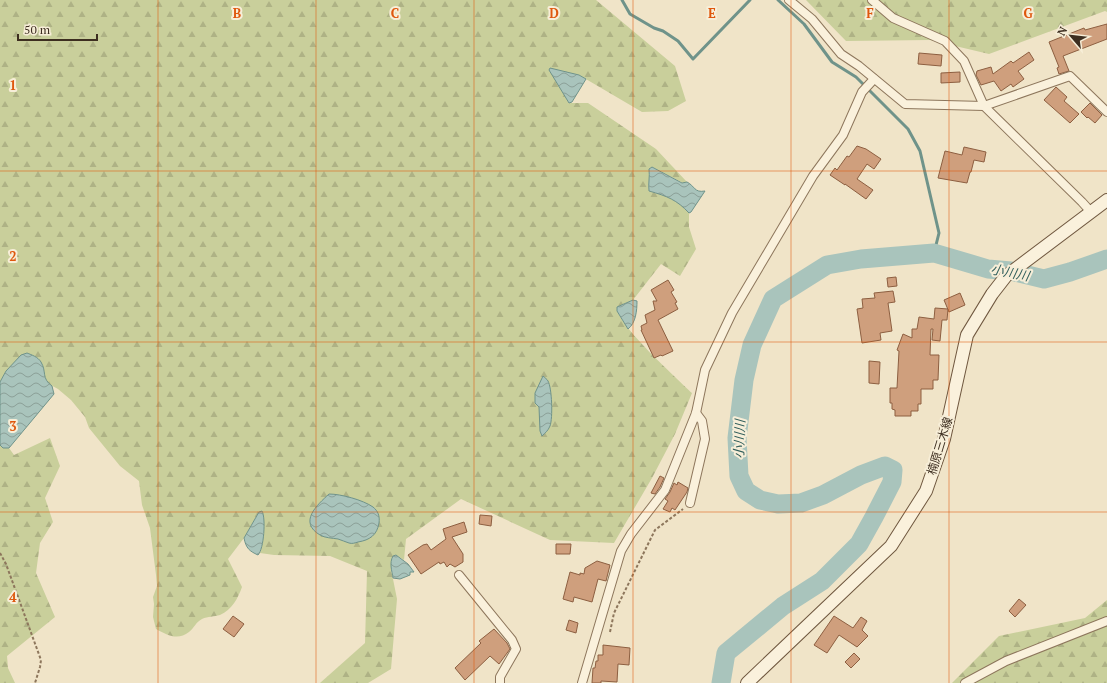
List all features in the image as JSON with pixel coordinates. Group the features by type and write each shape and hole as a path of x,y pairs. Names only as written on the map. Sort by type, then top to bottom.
{"main road":[{"name":"楠原三木線","path":"747,683 891,546 926,491 944,440 967,335 992,294 1006,276 1107,200"}],"street":[{"path":"789,0 812,19 841,54 859,66 905,104 984,106 1070,76 1107,112"},
{"path":"872,0 893,18 945,41 964,61 984,106 1091,212"},
{"path":"582,683 621,551 631,534 665,490 696,413 705,370 732,314 813,176 843,135 862,92 874,79"},
{"path":"690,503 705,439 702,421 696,413"},
{"path":"459,575 512,640 516,649 500,677 500,683"},
{"path":"965,683 1006,661 1107,621"}],"path":[{"path":"610,632 614,613 655,530 690,503"},
{"path":"0,553 6,564 41,660 35,683"}],"green space":[{"path":"0,0 596,0 675,66 686,101 668,111 642,112 579,75 550,70 569,103 588,103 656,149 687,182 683,183 652,167 649,169 649,191 671,199 685,208 689,213 689,227 696,249 680,276 661,264 633,300 617,307 619,315 626,326 692,393 675,434 652,478 614,543 550,540 461,499 406,539 404,560 396,555 391,569 397,599 391,669 368,683 320,683 365,643 367,571 330,556 274,555 260,553 264,534 259,512 244,538 228,559 242,587 231,607 220,615 202,619 185,635 177,637 172,636 156,629 153,617 153,597 157,586 156,575 150,528 142,505 139,481 120,466 89,428 85,417 71,400 58,389 47,383 44,377 44,371 6,371 0,382"},
{"path":"806,0 1107,0 1107,12 1105,11 989,54 930,40 846,41"},
{"path":"50,438 60,466 45,498 53,522 40,543 36,573 55,617 7,656 8,668 15,683 0,683 0,445 3,448 9,448 14,455"},
{"path":"1107,600 1107,683 952,683 999,636 1085,618"}],"water":[{"path":"550,68 579,75 586,79 572,102 569,103 549,70"},
{"path":"652,167 682,183 687,182 699,191 705,191 691,212 689,213 671,199 649,191 649,169"},
{"path":"633,300 637,301 636,312 633,323 628,329 617,311 617,307"},
{"path":"27,353 37,357 40,360 44,369 45,378 52,386 54,394 9,448 3,448 0,445 0,382 6,371 21,355"},
{"path":"543,376 548,380 552,410 550,426 542,436 540,431 539,407 535,403 535,393"},
{"path":"329,494 352,498 373,507 379,516 379,523 375,534 366,540 348,543 338,539 324,537 314,530 310,525 312,514 319,503"},
{"path":"262,511 264,533 262,547 258,555 248,549 244,538 259,512"},
{"path":"396,555 408,564 414,572 410,572 410,575 400,579 393,578 391,561 393,556"}],"building":[{"path":"1107,24 1107,39 1063,56 1069,71 1059,74 1057,68 1059,67 1049,42 1084,28 1085,30"},
{"path":"1029,52 1034,60 1018,71 1024,79 1013,87 1011,84 1001,91 994,81 981,85 976,75 977,71 991,67 993,74 1011,61 1013,63"},
{"path":"919,53 942,55 941,66 918,64"},
{"path":"960,72 960,82 941,83 941,73"},
{"path":"1056,87 1067,97 1064,101 1079,114 1070,123 1044,100"},
{"path":"1090,103 1102,115 1095,123 1081,112"},
{"path":"857,146 866,149 881,159 874,169 867,164 857,179 873,190 866,199 830,175 835,168 837,170 847,156 849,157"},
{"path":"964,147 986,152 984,162 974,160 967,183 938,178 945,151 962,155"},
{"path":"896,277 897,286 888,287 887,278"},
{"path":"668,280 674,290 671,292 677,302 675,303 678,309 658,320 673,351 654,358 641,330 641,326 647,323 645,315 655,310 653,301 657,301 651,290"},
{"path":"893,291 895,302 888,303 892,331 880,333 881,340 862,343 857,309 863,308 862,299 875,298 874,293"},
{"path":"960,293 965,305 949,312 944,300"},
{"path":"935,308 948,309 947,320 942,320 940,341 932,340 933,329 931,329 930,355 939,355 938,380 933,380 933,389 921,389 921,404 918,404 918,411 911,411 911,416 895,416 895,410 892,409 892,403 890,403 890,388 897,388 899,351 897,350 903,334 912,338 912,329 917,329 919,317 934,319"},
{"path":"869,361 880,362 879,384 869,383"},
{"path":"660,476 664,478 660,487 655,494 651,493"},
{"path":"678,482 688,488 687,492 675,510 672,508 670,512 663,509 668,501 665,499 674,483 677,485"},
{"path":"480,515 492,516 491,526 479,524"},
{"path":"464,522 467,532 452,537 463,554 463,562 455,567 450,564 447,567 444,562 440,564 439,562 421,574 408,555 427,544 431,550 446,539 443,529"},
{"path":"556,544 571,544 570,554 556,554"},
{"path":"597,561 610,565 606,581 598,579 592,602 574,597 573,602 563,599 570,572 580,575 580,573 584,574 585,568"},
{"path":"1019,599 1026,605 1015,617 1009,611"},
{"path":"233,616 244,624 234,637 223,629"},
{"path":"834,616 853,628 861,617 867,621 862,630 868,636 857,647 839,635 827,653 814,645"},
{"path":"569,620 578,623 576,633 566,630"},
{"path":"494,629 507,643 510,649 499,664 490,656 465,680 455,668 481,643 479,641"},
{"path":"603,645 630,648 629,665 618,664 617,682 601,681 601,683 592,683 593,668 595,668 596,661 598,661 598,655 603,655"},
{"path":"854,653 860,659 851,668 845,662"}],"waterway":[{"path":"622,0 630,14 654,28 663,31 678,41 693,59 750,0"},
{"path":"778,0 804,24 832,62 856,77 908,129 920,151 939,233 934,253"},
{"name":"小川川","path":"721,683 726,653 783,606 822,581 859,544 892,482 893,470 885,466 861,475 823,495 801,503 778,504 760,500 746,491 739,476 737,438 744,380 752,345 773,299 827,265 861,259 934,253 988,269 1011,271 1044,279 1107,259"}]}
